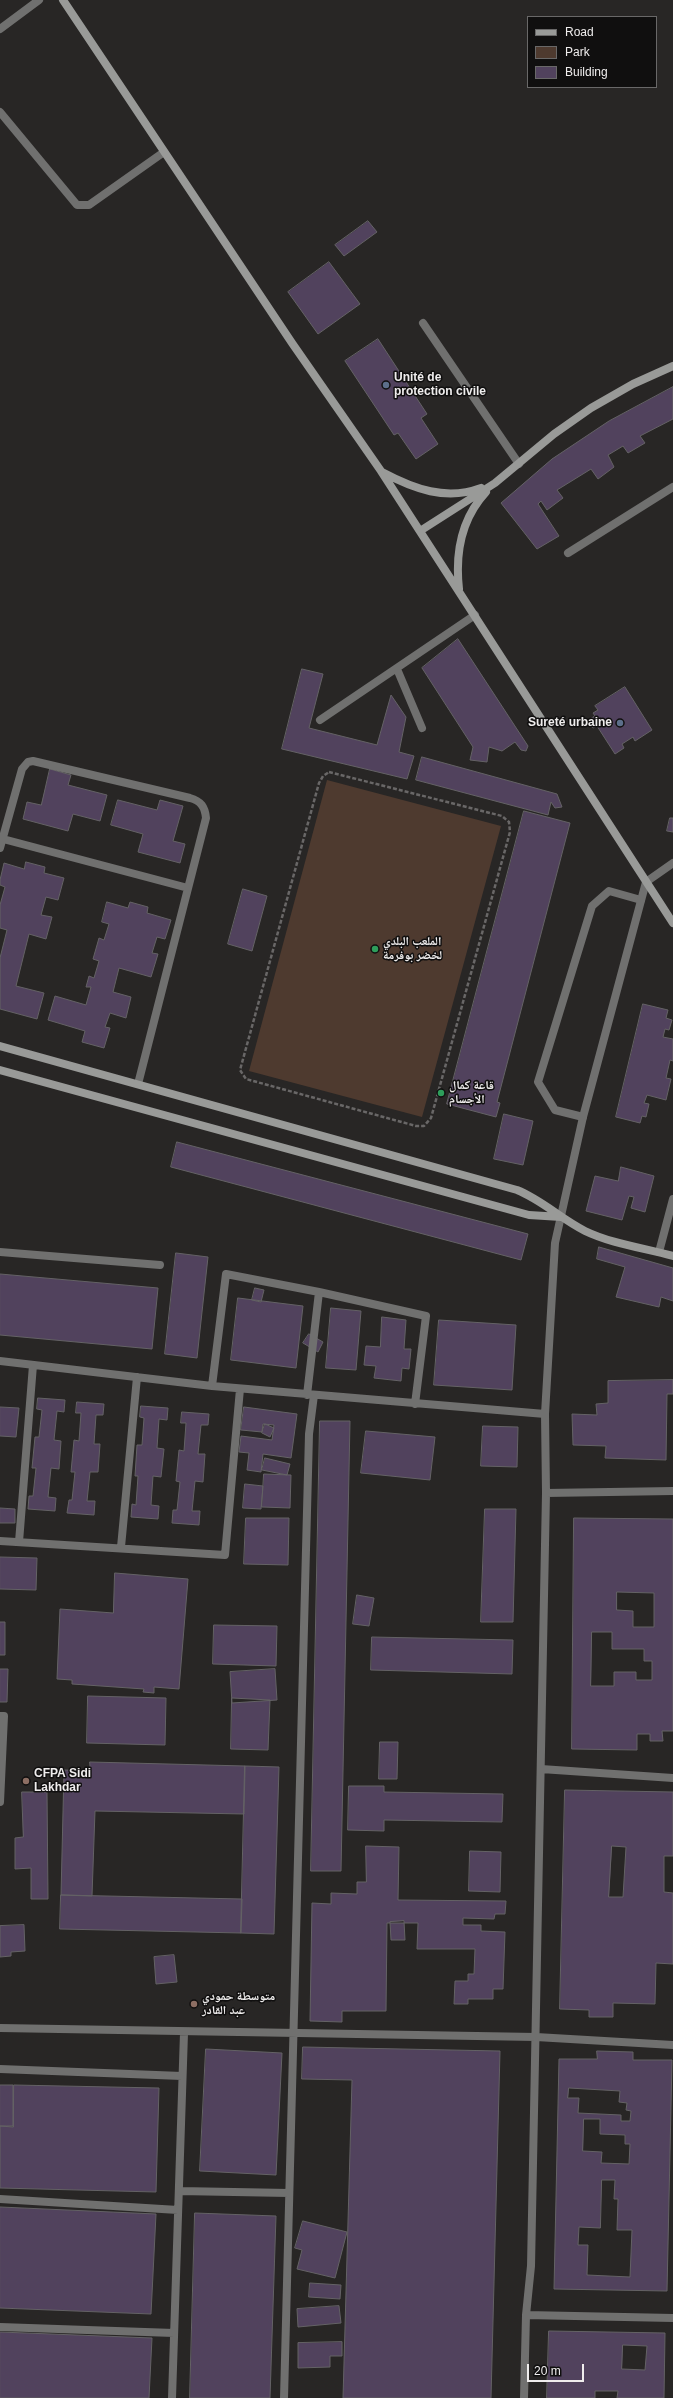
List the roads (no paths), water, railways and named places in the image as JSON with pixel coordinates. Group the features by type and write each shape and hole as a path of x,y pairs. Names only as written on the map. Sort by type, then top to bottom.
{"main road":[{"path":"62,0 381,471 673,923"},
{"path":"420,531 495,483 554,434 591,408 632,384 673,366"},
{"path":"381,471 402,483 425,492 449,494 472,491 495,483"},
{"path":"460,592 457,568 459,544 467,521 479,500 495,483"},
{"path":"0,1046 517,1190 548,1205 561,1217 587,1232 673,1256"},
{"path":"0,1070 529,1215 561,1217"}],"street":[{"path":"0,29 39,0"},
{"path":"0,112 77,205 88,205 164,152"},
{"path":"423,322 519,464"},
{"path":"568,553 673,487"},
{"path":"320,720 475,615"},
{"path":"397,669 422,728"},
{"path":"0,848 22,770 28,762 33,761 190,798 200,803 204,807 206,818 138,1084"},
{"path":"3,839 188,888"},
{"path":"524,2398 526,2315 531,2266 536,2037 546,1493 545,1414 554,1251 583,1117 646,882 673,863"},
{"path":"583,1117 555,1110 538,1082 592,906 609,891 641,900"},
{"path":"659,1252 673,1199"},
{"path":"0,1252 160,1266"},
{"path":"212,1386 226,1274 319,1292 426,1316 416,1404"},
{"path":"284,2398 309,1442 319,1292"},
{"path":"0,1361 240,1389 545,1414"},
{"path":"19,1542 33,1365"},
{"path":"122,1547 137,1377"},
{"path":"0,1542 122,1547 225,1555 240,1389"},
{"path":"546,1493 673,1491"},
{"path":"0,1716 4,1716 0,1802"},
{"path":"541,1769 673,1778"},
{"path":"0,2028 184,2033 536,2037 673,2045"},
{"path":"172,2398 184,2033"},
{"path":"0,2069 182,2076"},
{"path":"179,2191 290,2193"},
{"path":"0,2199 178,2210"},
{"path":"526,2315 673,2318"},
{"path":"0,2327 174,2333"}],"place":[{"name":"Unité de protection civile","path":"386,385"},
{"name":"Sureté urbaine","path":"620,723"},
{"name":"الملعب البلدي لخضر بوفرمة","path":"375,949"},
{"name":"قاعة كمال الأجسام","path":"441,1093"},
{"name":"CFPA Sidi Lakhdar","path":"26,1781"},
{"name":"متوسطة حمودي عبد القادر","path":"194,2004"}]}
